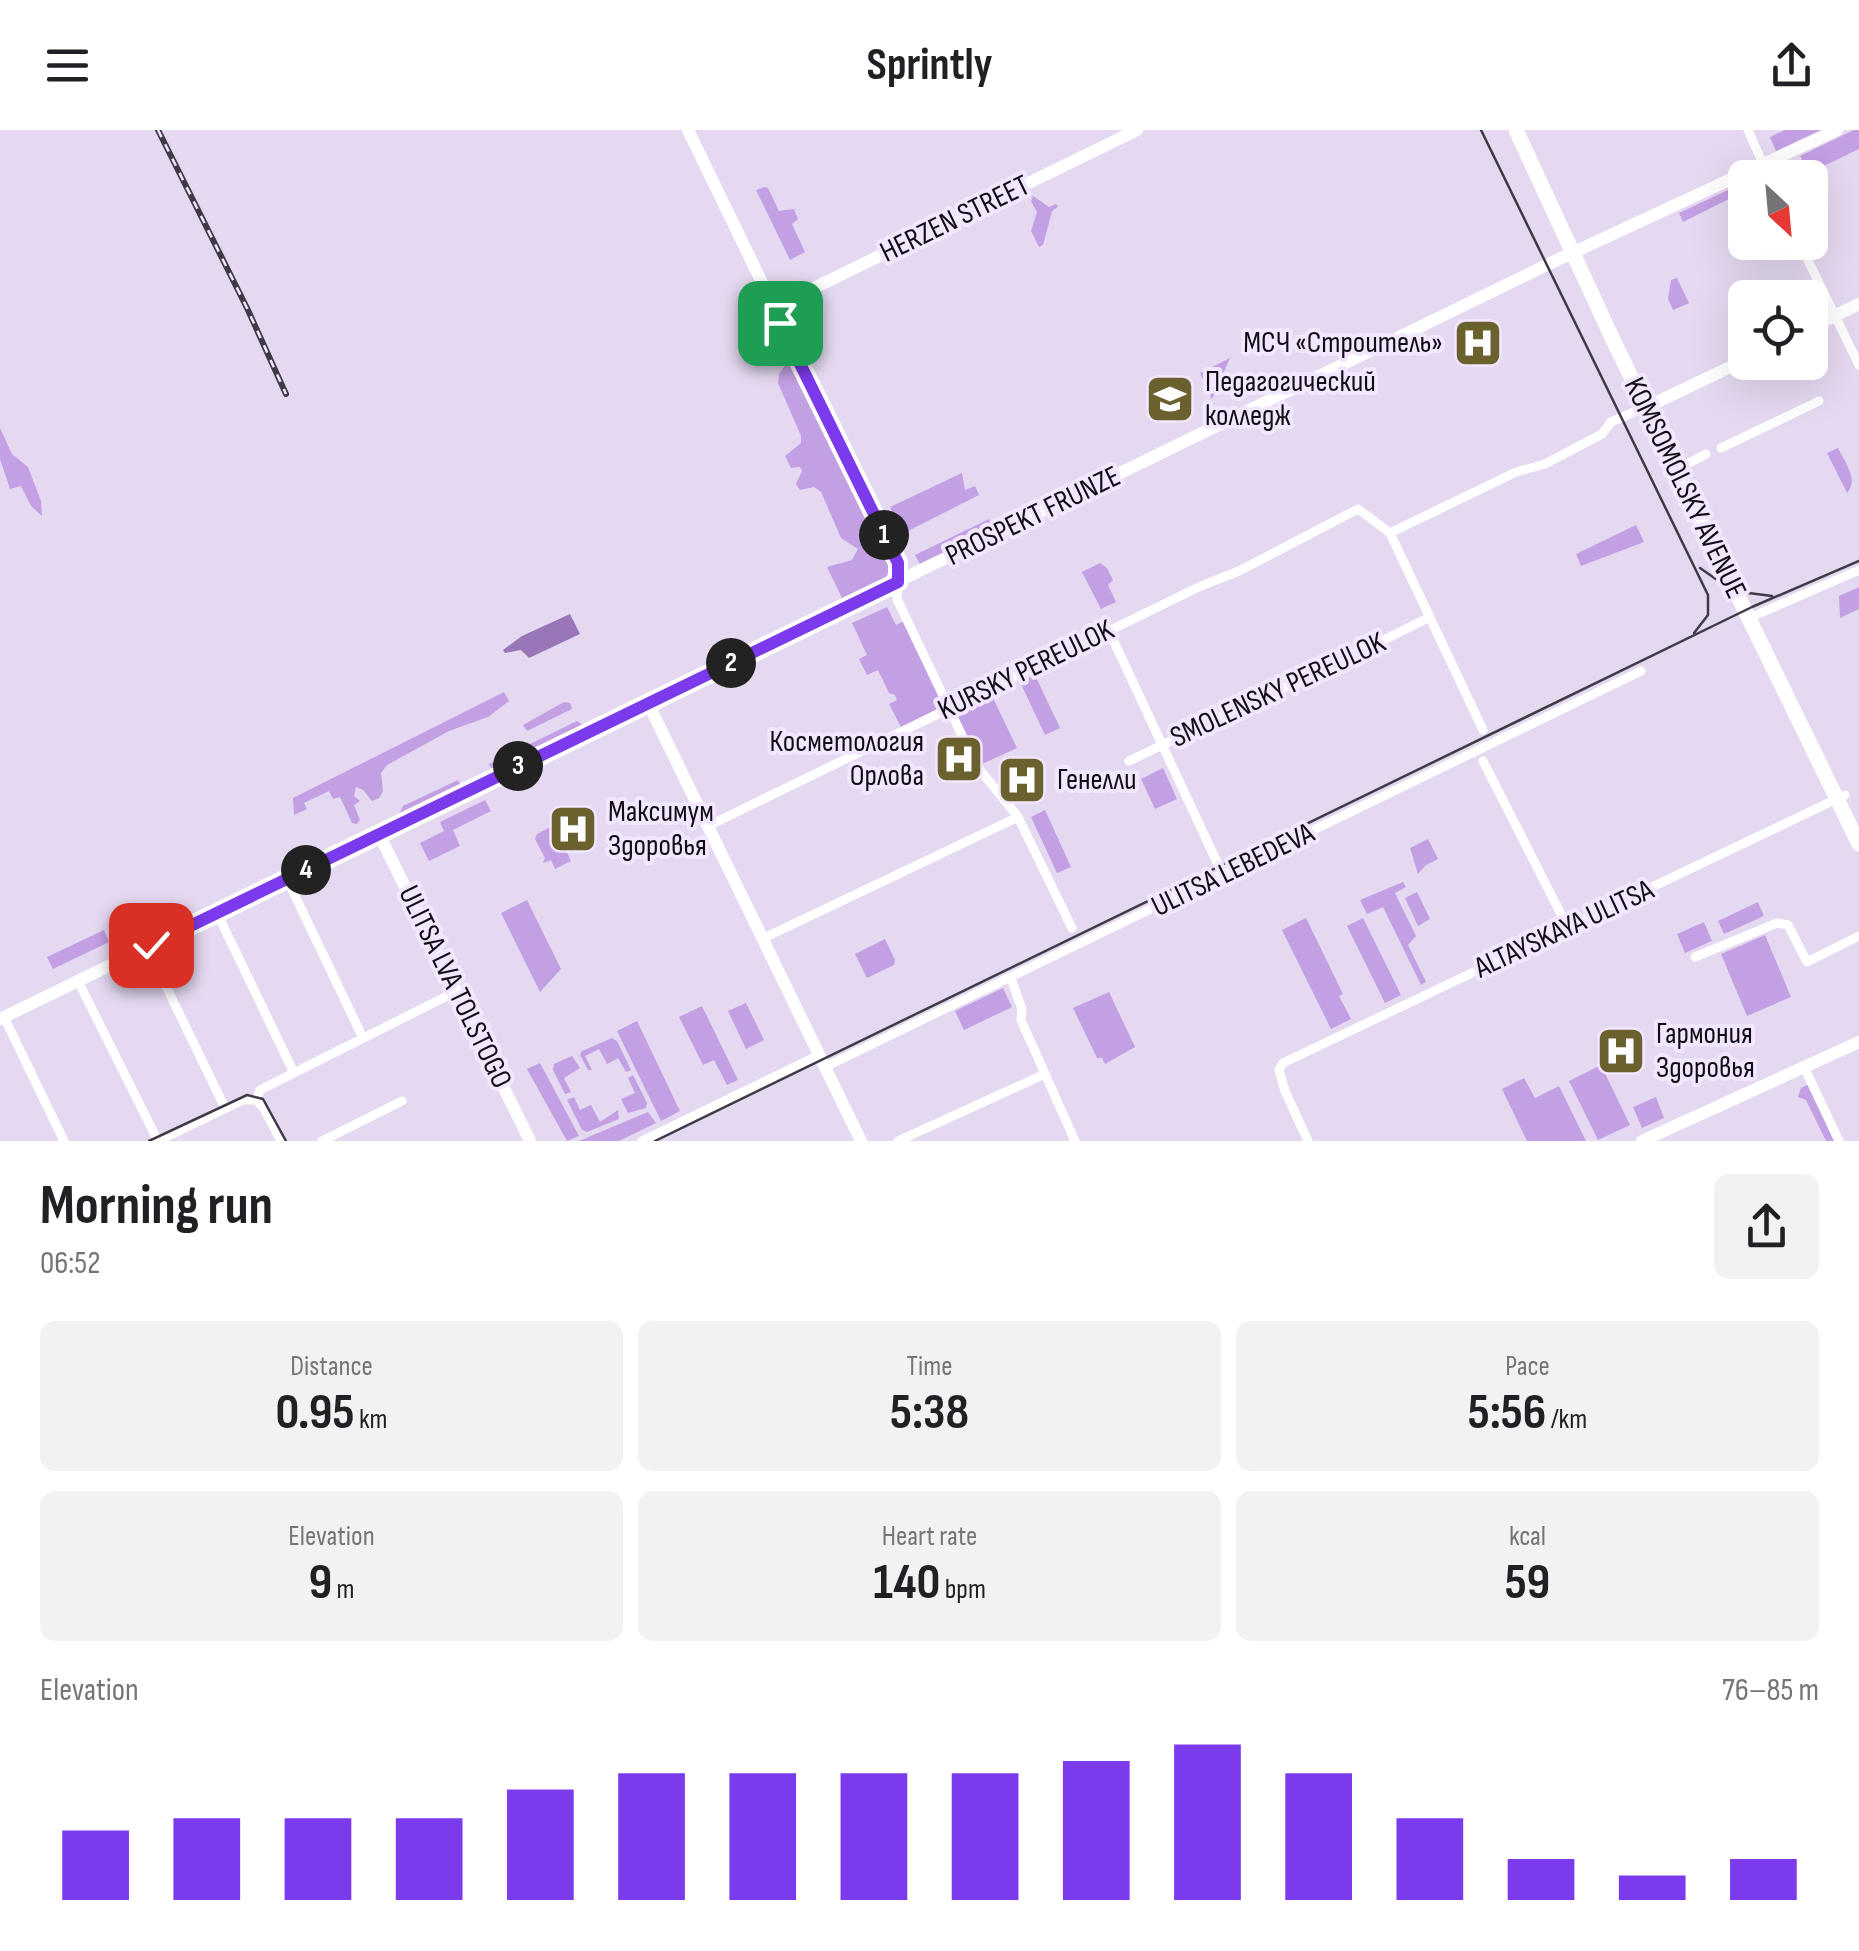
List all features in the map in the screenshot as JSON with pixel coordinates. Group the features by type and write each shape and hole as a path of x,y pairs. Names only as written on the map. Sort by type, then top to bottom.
{"main road":[{"path":"688,130 898,563 898,582"},
{"name":"HERZEN STREET","path":"773,308 1137,130"},
{"name":"KOMSOMOLSKY AVENUE","path":"1516,130 1841,797 1859,823"},
{"name":"KOMSOMOLSKY AVENUE","path":"1524,130 1577,251"},
{"name":"PROSPEKT FRUNZE","path":"1785,160 1838,130"},
{"name":"PROSPEKT FRUNZE","path":"2,1018 1577,251 1728,187"},
{"path":"1828,319 1859,304"},
{"path":"1651,405 1728,368"},
{"name":"KOMSOMOLSKY AVENUE","path":"1651,405 1685,465 1841,797 1859,844"},
{"path":"648,703 861,1141"},
{"name":"ULITSA LVA TOLSTOGO","path":"379,834 530,1141"},
{"path":"1642,1141 1672,1135 1859,1042"}],"street":[{"path":"1748,130 1761,160"},
{"path":"1808,260 1859,365"},
{"path":"1721,448 1820,401"},
{"path":"1483,730 1390,533 1516,472 1546,464 1602,434 1611,422 1651,405"},
{"path":"1685,465 1706,454"},
{"name":"KURSKY PEREULOK","path":"708,826 948,707 1279,552 1344,514 1358,510 1390,533"},
{"path":"1756,615 1859,570"},
{"path":"898,582 897,598 976,765 1018,818 1072,928"},
{"name":"SMOLENSKY PEREULOK","path":"1128,761 1274,691 1297,684 1428,618"},
{"path":"1109,631 1223,875"},
{"name":"ULITSA LEBEDEVA","path":"642,1141 1011,978 1640,671"},
{"path":"1484,761 1568,928"},
{"name":"ALTAYSKAYA ULITSA","path":"1308,1141 1284,1091 1279,1070 1283,1063 1841,797"},
{"path":"762,938 1018,818"},
{"path":"287,879 363,1038"},
{"path":"217,913 294,1073"},
{"path":"1694,957 1778,923 1788,925 1807,962 1859,936"},
{"path":"147,947 225,1108"},
{"path":"1011,978 1022,1009 1021,1020 1076,1141"},
{"path":"78,981 158,1141 243,1100 256,1100 264,1108 280,1141"},
{"path":"256,1100 260,1090 457,991"},
{"path":"2,1018 64,1141"},
{"path":"1804,1067 1839,1141"},
{"path":"898,1141 1045,1074"},
{"path":"322,1141 402,1102"}],"shaded area":[{"path":"1785,130 1821,130 1776,151 1770,137"},
{"path":"1859,130 1859,149 1828,164 1828,160 1802,160 1800,156"},
{"path":"764,187 779,211 794,209 798,219 792,224 805,252 790,260 756,190"},
{"path":"1728,190 1728,200 1683,222 1679,213"},
{"path":"1033,196 1049,207 1058,207 1052,211 1043,245 1039,247 1031,231 1037,212 1031,201"},
{"path":"1677,278 1689,303 1673,310 1668,299 1671,280"},
{"path":"1230,358 1212,399 1200,373"},
{"path":"786,364 795,369 853,484 871,530 892,562 885,580 843,600 827,567 852,560 858,549 841,538 821,492 814,487 800,490 796,484 802,471 800,467 791,468 785,456 801,443 778,383"},
{"path":"0,428 12,454 28,467 41,501 42,516 31,506 21,486 10,489 0,459"},
{"path":"1838,448 1852,482 1847,493 1827,453"},
{"path":"962,473 965,490 975,486 979,495 902,534 890,507"},
{"path":"989,519 993,529 920,564 915,555"},
{"path":"1636,525 1644,542 1581,566 1576,554"},
{"path":"1100,563 1113,580 1108,585 1116,602 1101,609 1082,572"},
{"path":"1859,587 1859,609 1840,618 1839,596"},
{"path":"887,607 896,625 904,621 942,703 901,727 889,704 897,700 895,695 889,693 878,670 867,675 859,659 867,655 852,623"},
{"path":"570,614 580,634 529,658 521,650 503,650 522,636"},
{"path":"1035,675 1060,728 1045,735 1020,682"},
{"path":"504,692 509,701 488,717 449,731 387,765 381,773 383,791 379,798 372,801 356,787 354,796 360,801 354,805 360,820 357,824 352,823 340,797 333,799 329,791 304,803 307,809 294,815 293,798"},
{"path":"992,696 1017,748 982,764 955,713"},
{"path":"564,702 570,703 572,709 527,731 523,725"},
{"path":"577,721 585,726 491,768 489,764"},
{"path":"1163,768 1177,799 1155,809 1141,779"},
{"path":"458,780 461,786 398,817 403,806"},
{"path":"485,800 491,811 453,830 460,846 429,861 420,843 444,831 440,822"},
{"path":"1045,810 1071,867 1057,873 1031,817"},
{"path":"554,825 571,861 555,869 551,860 543,863 545,858 535,839"},
{"path":"1428,839 1438,859 1418,874 1410,848"},
{"path":"1403,882 1406,887 1395,893 1416,936 1408,945 1426,982 1421,985 1383,907 1367,914 1360,900"},
{"path":"1417,892 1430,919 1418,926 1405,898"},
{"path":"527,900 561,969 540,992 501,913"},
{"path":"1758,902 1764,916 1724,934 1718,921"},
{"path":"1306,918 1351,1019 1331,1029 1282,930"},
{"path":"1363,918 1401,995 1385,1003 1347,926"},
{"path":"1704,922 1712,941 1685,953 1677,934"},
{"path":"104,930 109,942 53,969 47,957"},
{"path":"1765,935 1791,997 1747,1016 1721,954"},
{"path":"885,939 894,965 867,978 855,954"},
{"path":"1003,988 1012,1007 964,1030 955,1011"},
{"path":"1109,992 1135,1047 1105,1064 1097,1058 1073,1008"},
{"path":"746,1003 764,1040 746,1049 728,1011"},
{"path":"702,1006 738,1080 727,1085 714,1060 703,1065 679,1017"},
{"path":"637,1021 680,1111 661,1121 617,1031"},
{"path":"612,1038 631,1070 626,1072 618,1058 607,1064 599,1049 585,1056 592,1070 588,1070 580,1055 582,1051"},
{"path":"572,1056 580,1068 564,1078 571,1092 565,1094 553,1070 554,1064"},
{"path":"540,1063 579,1136 567,1141 527,1069"},
{"path":"1601,1065 1630,1125 1598,1140 1569,1081"},
{"path":"633,1075 647,1103 646,1108 628,1113 621,1099 635,1093 628,1078"},
{"path":"1524,1078 1535,1098 1559,1086 1586,1141 1527,1141 1502,1089"},
{"path":"1809,1084 1837,1141 1826,1141 1806,1100 1798,1097 1801,1088"},
{"path":"574,1097 580,1110 591,1105 600,1122 618,1110 619,1119 587,1132 582,1130 567,1100"},
{"path":"1656,1097 1664,1118 1642,1128 1633,1107"},
{"path":"648,1112 656,1123 619,1141 579,1141"}],"tram line":[{"path":"1481,130 1708,595 1708,615 1694,633"},
{"path":"655,1141 1752,607 1859,561"},
{"path":"1700,568 1733,591 1772,596"},
{"path":"149,1141 247,1095 263,1099 286,1141"}],"railway":[{"path":"158,130 286,394"}],"place":[{"name":"МСЧ «Строитель»","path":"1478,343"},
{"name":"Педагогический колледж","path":"1170,399"},
{"name":"Косметология Орлова","path":"959,759"},
{"name":"Генелли","path":"1022,780"},
{"name":"Максимум Здоровья","path":"573,829"},
{"name":"Гармония Здоровья","path":"1621,1051"}],"route":[{"path":"151,945 898,582 898,563 780,323"}]}
